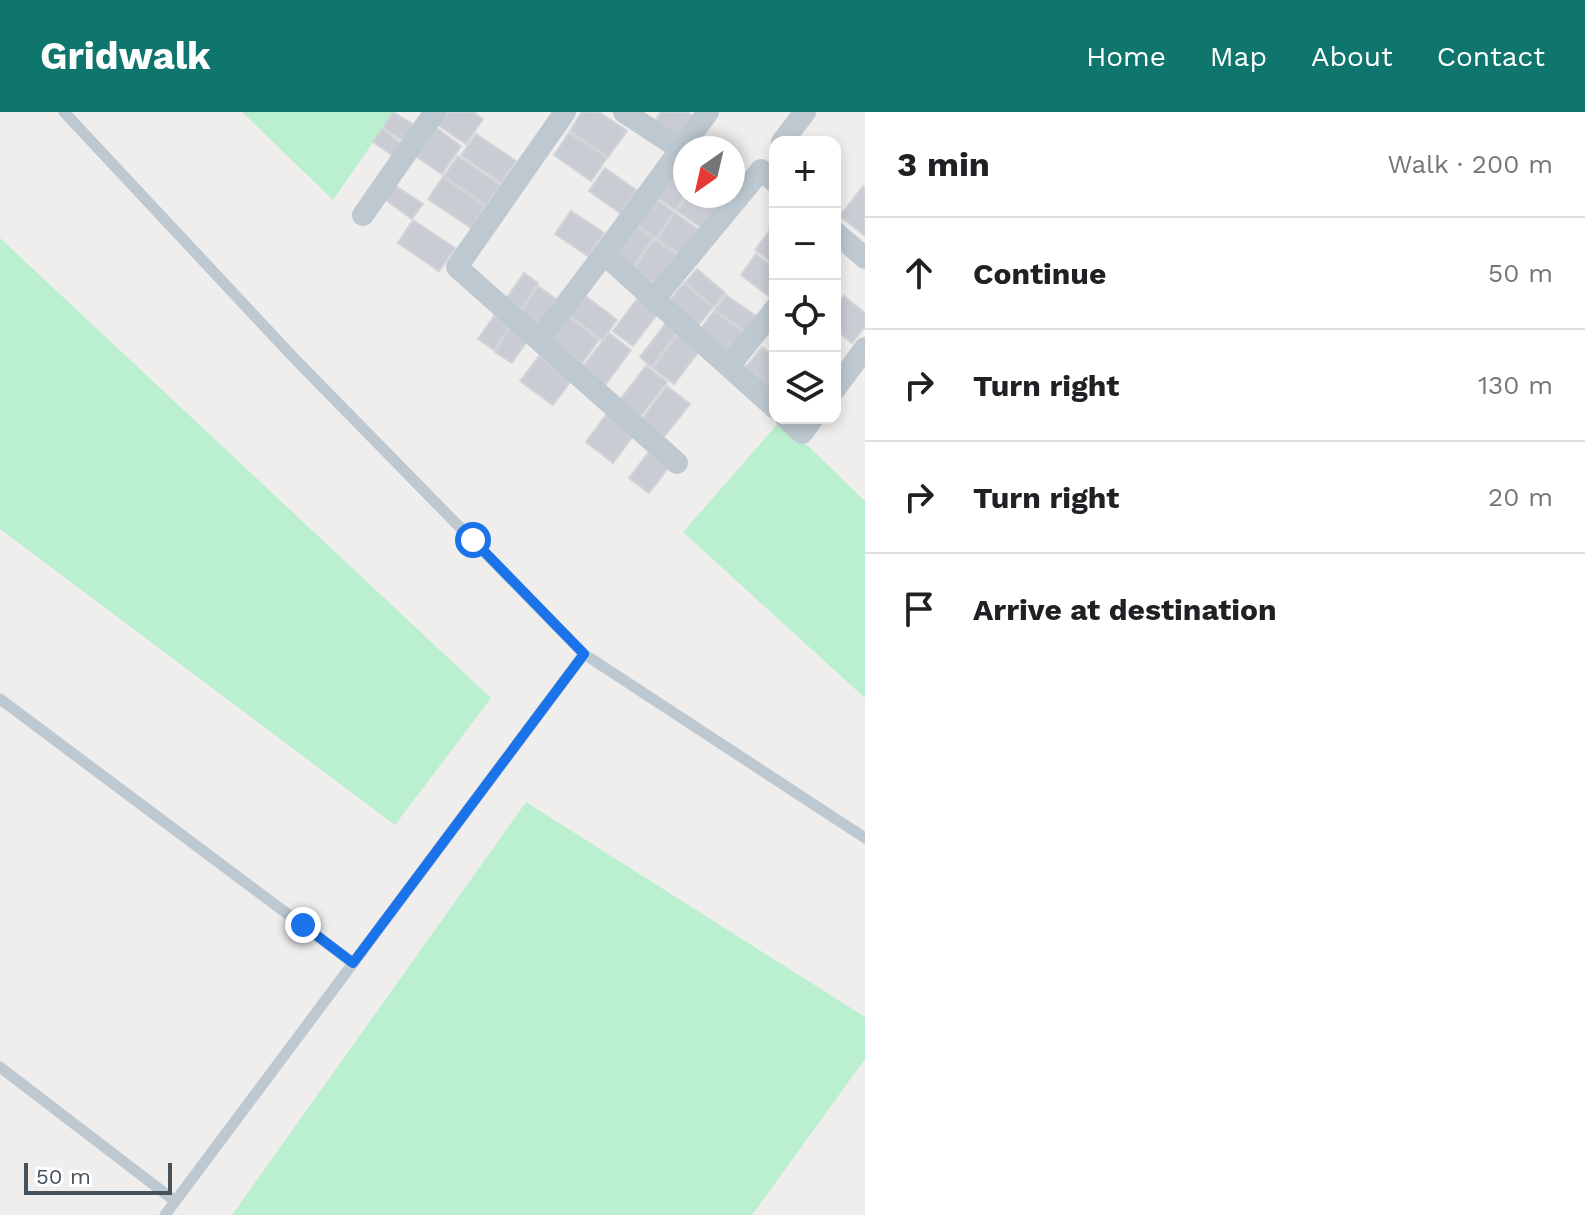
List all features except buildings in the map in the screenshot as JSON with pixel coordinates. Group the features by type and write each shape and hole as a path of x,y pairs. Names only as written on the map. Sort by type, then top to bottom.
{"street":[{"path":"363,215 435,112"},
{"path":"565,112 457,267 677,463"},
{"path":"624,112 673,144"},
{"path":"692,136 708,112"},
{"path":"787,136 805,112"},
{"path":"539,340 673,163"},
{"path":"745,190 768,176"},
{"path":"655,298 726,208"},
{"path":"841,238 865,258"},
{"path":"604,254 769,402"},
{"path":"730,365 769,316"},
{"path":"841,381 865,348"},
{"path":"792,424 802,433 809,424"}],"lane":[{"path":"64,112 294,358 584,654 865,838"},
{"path":"165,1215 584,654"},
{"path":"0,699 353,963"},
{"path":"0,1067 175,1201"}],"green space":[{"path":"242,112 394,112 333,200"},
{"path":"0,238 491,698 395,825 0,529"},
{"path":"778,424 785,424 865,501 865,698 683,532"},
{"path":"526,802 865,1017 865,1059 752,1215 232,1215"}],"route":[{"path":"303,925 353,963 584,654 473,540"}]}
